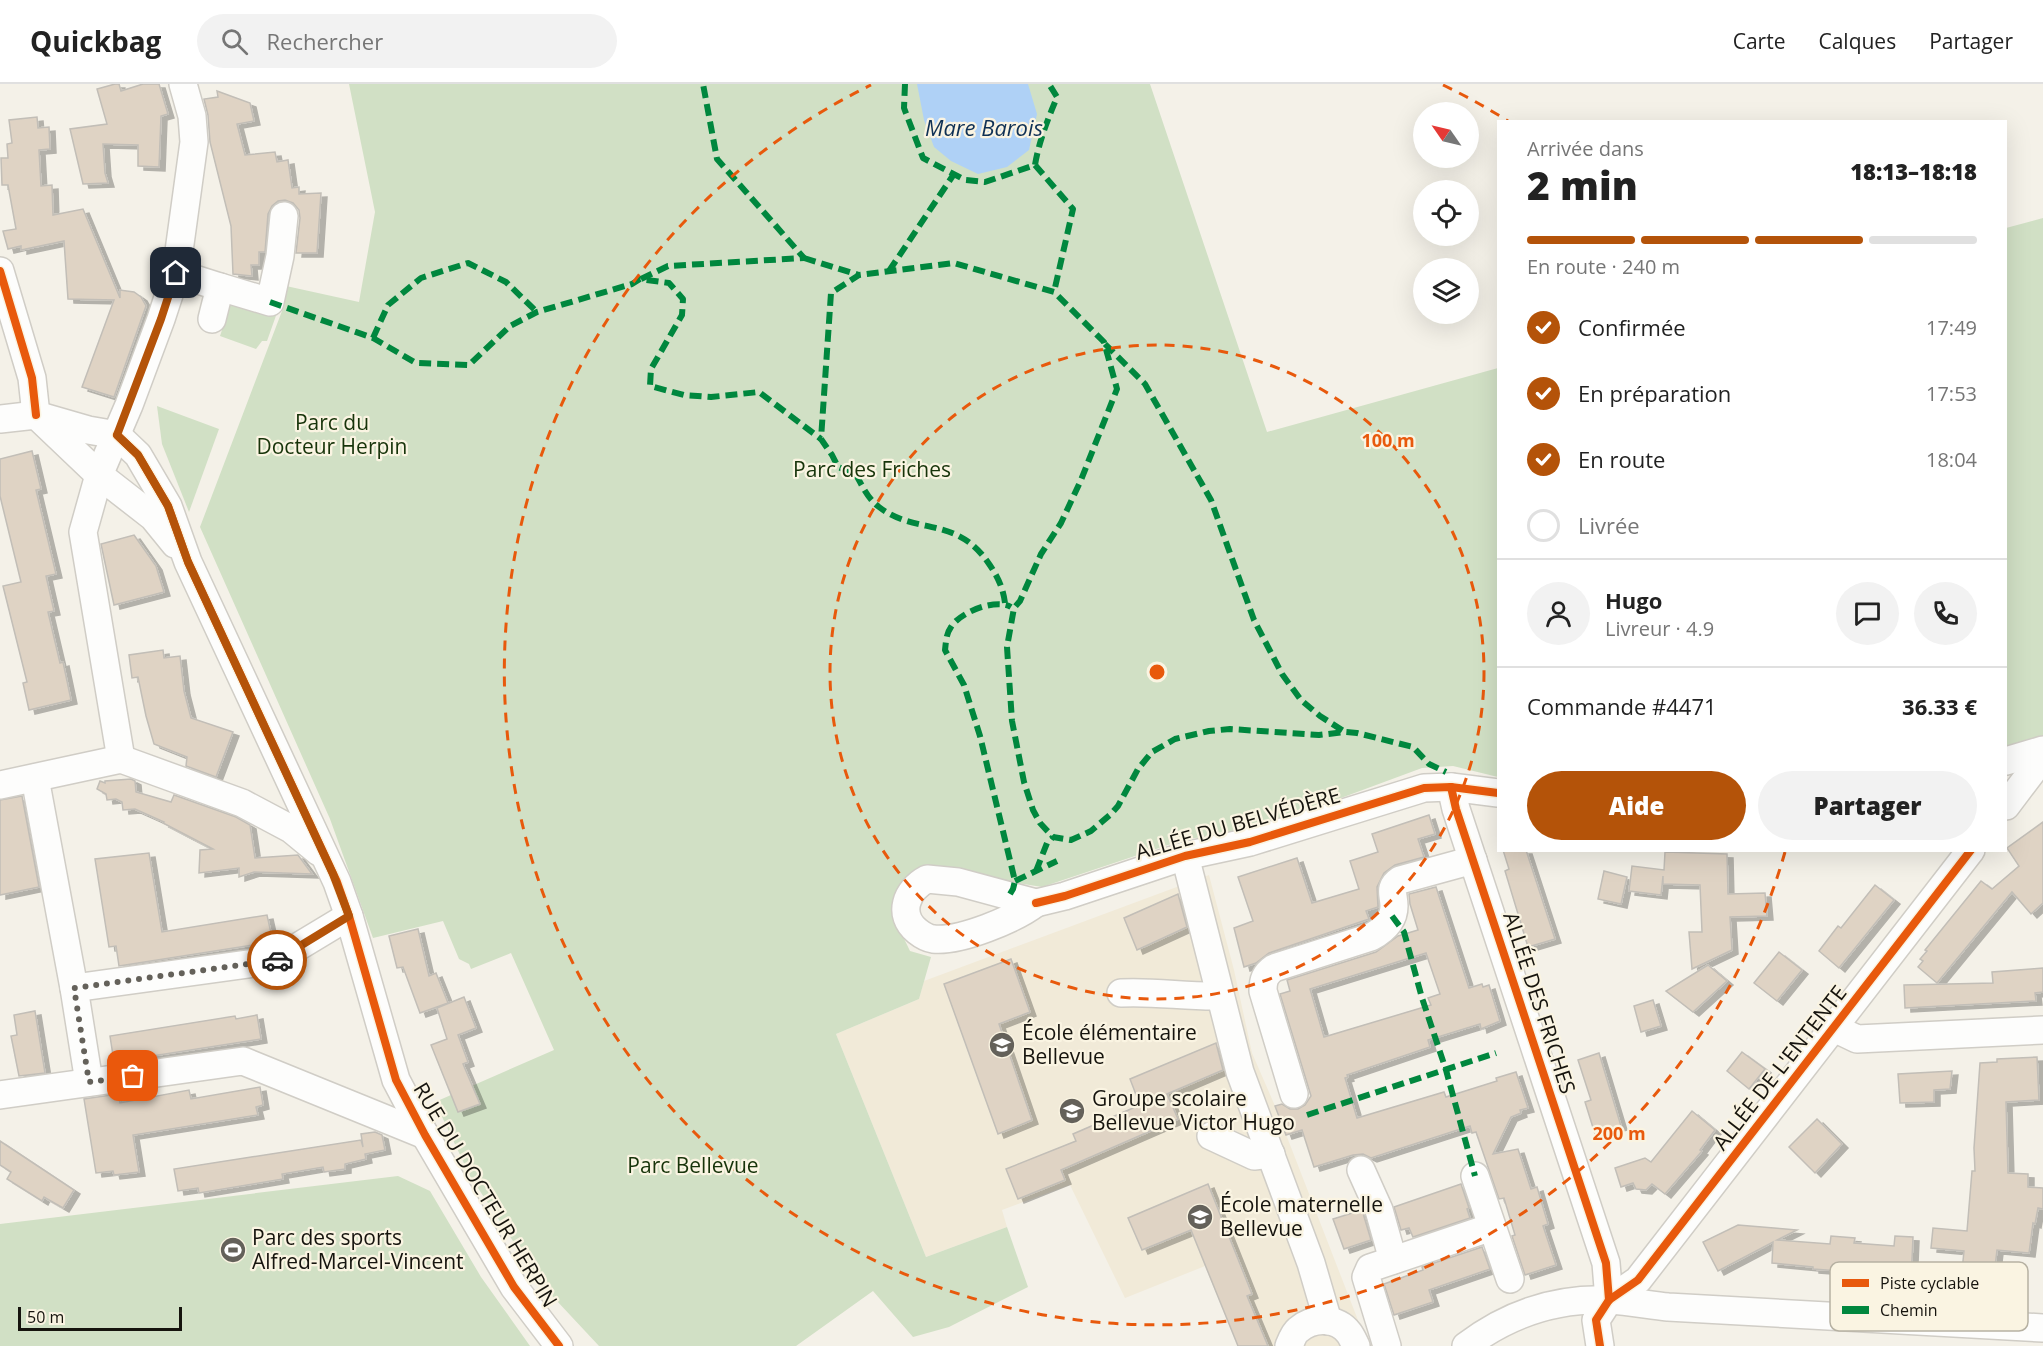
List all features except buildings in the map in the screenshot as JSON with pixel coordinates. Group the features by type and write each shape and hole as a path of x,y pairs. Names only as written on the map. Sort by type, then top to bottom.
{"street":[{"path":"122,759 83,532 99,475 117,435 176,273 195,129 183,84"},
{"path":"176,273 270,302 280,256 284,216"},
{"path":"0,271 32,378 36,415"},
{"path":"212,319 220,287"},
{"path":"0,419 36,415 88,430 117,435"},
{"name":"RUE DU DOCTEUR HERPIN","path":"36,415 99,475 153,517 188,562"},
{"name":"RUE DU DOCTEUR HERPIN","path":"117,435 138,455 154,480 178,529 188,562 337,882 396,1080 425,1135 514,1287 559,1346"},
{"path":"2007,761 2043,750"},
{"path":"2007,805 2043,757"},
{"path":"0,784 122,759 260,811 291,829 325,857"},
{"path":"35,778 89,1082"},
{"path":"260,811 275,799 289,779"},
{"name":"ALLÉE DU BELVÉDÈRE","path":"1036,903 1065,896 1185,856 1250,842 1424,788 1451,787 1497,793"},
{"name":"ALLÉE DES FRICHES","path":"1451,787 1456,809 1606,1263 1609,1300"},
{"name":"ALLÉE DE L'ENTENTE","path":"1609,1300 1638,1280 1969,852"},
{"path":"1185,856 1240,1072 1311,1263 1328,1321"},
{"path":"1294,1094 1263,991 1264,977 1274,968 1371,937 1381,931 1392,916 1394,907 1392,888 1400,880 1473,860"},
{"path":"74,988 276,960 349,916"},
{"path":"1120,993 1155,992 1195,997 1220,996"},
{"path":"1834,1028 1857,1039 2043,1030"},
{"path":"0,1095 243,1061 425,1135"},
{"path":"1211,1136 1254,1156 1271,1154"},
{"path":"1361,1170 1378,1210 1393,1260"},
{"path":"1476,1176 1510,1279"},
{"path":"1387,1346 1366,1277 1370,1268 1492,1227"},
{"name":"RUE DU DOCTEUR HERPIN","path":"488,1244 580,1346"},
{"path":"1600,1346 1596,1320 1609,1300"},
{"path":"1466,1346 1501,1323 1536,1308 1579,1301 1609,1300 1668,1307 1830,1316"},
{"path":"1289,1346 1297,1330 1312,1321 1328,1321 1339,1325 1349,1333 1356,1346"},
{"path":"2028,1327 2043,1328"}],"shaded area":[{"name":"Groupe scolaire Bellevue Victor Hugo","path":"1209,875 1234,970 1252,1053 1275,1106 1368,1346 1238,1346 1205,1266 1125,1298 1070,1185 1002,1210 1007,1227 926,1257 836,1034 919,999 924,981"}],"green space":[{"name":"Parc des Friches","path":"349,84 1150,84 1267,432 1497,368 1497,777 1453,766 1422,768 1249,832 1186,839 1042,887 925,868 901,884 894,918 910,951 931,957 919,999 836,1034 926,1257 1007,1227 1028,1287 949,1327 913,1337 873,1291 796,1346 599,1346 542,1285 470,1176 435,1102 554,1050 511,953 471,969 469,964 459,959 443,921 373,938 330,819 200,527 282,311 286,286 359,302 375,212"},
{"path":"2043,218 2043,736 2007,746 2007,228"},
{"path":"233,297 278,310 267,341 262,341 256,349 220,336"},
{"path":"157,406 219,429 189,512 162,444"},
{"name":"Parc des sports Alfred-Marcel-Vincent","path":"398,1176 430,1191 481,1277 530,1346 0,1346 0,1224"}],"water":[{"name":"Mare Barois","path":"917,84 1028,84 1037,114 1029,150 1007,167 978,174 951,161 934,147 924,120"}],"marked path":[{"path":"641,279 668,266 804,258 717,159 703,84"},
{"path":"905,84 904,108 923,158 965,180 985,182 1035,165 1041,139 1057,97 1049,84"},
{"path":"1035,165 1073,209 1054,292"},
{"path":"889,271 954,174"},
{"path":"804,258 859,275"},
{"path":"373,338 388,305 421,278 468,263 506,282 537,312"},
{"path":"1005,603 997,576 975,547 948,532 893,516 879,507 868,495 855,473 838,467 821,439 831,293 859,275 954,263 1054,292 1104,342 1117,389 1081,480 1061,523 1041,554 1020,601 1014,608 1007,647 1012,721 1024,782 1033,810 1040,823 1053,837 1071,840 1091,831 1118,806 1138,769 1152,752 1175,739 1209,731 1230,729 1319,735 1357,733 1413,747 1429,764 1446,772"},
{"path":"270,302 373,338 416,363 469,365 510,326 537,312 632,284 640,279 669,283 683,299 682,315 651,369 650,386 684,395 711,397 759,392 821,439"},
{"path":"1105,344 1145,384 1211,500 1254,620 1282,674 1301,700 1345,732"},
{"path":"1010,894 1015,881 980,736 964,685 945,650 949,630 962,616 988,605 1011,607"},
{"path":"1036,871 1047,843 1053,837"},
{"path":"1015,881 1057,861"},
{"path":"1392,916 1404,932 1475,1176"},
{"path":"1307,1115 1496,1053"}],"cycle path":[{"path":"0,271 32,378 36,415"},
{"path":"117,435 138,455 168,506 188,562 337,882 396,1080 425,1135 514,1287 559,1346"},
{"path":"1451,787 1456,809 1606,1263 1609,1300"},
{"path":"1036,903 1065,896 1185,856 1250,842 1424,788 1451,787 1497,793"},
{"path":"1600,1346 1596,1320 1609,1300 1638,1280 1969,852"}],"way so far":[{"path":"133,1076 89,1082 74,988 277,960"}],"place":[{"name":"École élémentaire Bellevue","path":"1002,1045"},
{"name":"Groupe scolaire Bellevue Victor Hugo","path":"1072,1111"},
{"name":"École maternelle Bellevue","path":"1200,1217"},
{"name":"Parc des sports Alfred-Marcel-Vincent","path":"233,1250"}],"route":[{"path":"176,273 117,435 138,455 168,506 188,562 333,874 349,916 277,960"}],"park label":[{"name":"Parc du Docteur Herpin","path":"332,435"},
{"name":"Parc Bellevue","path":"693,1166"}]}
